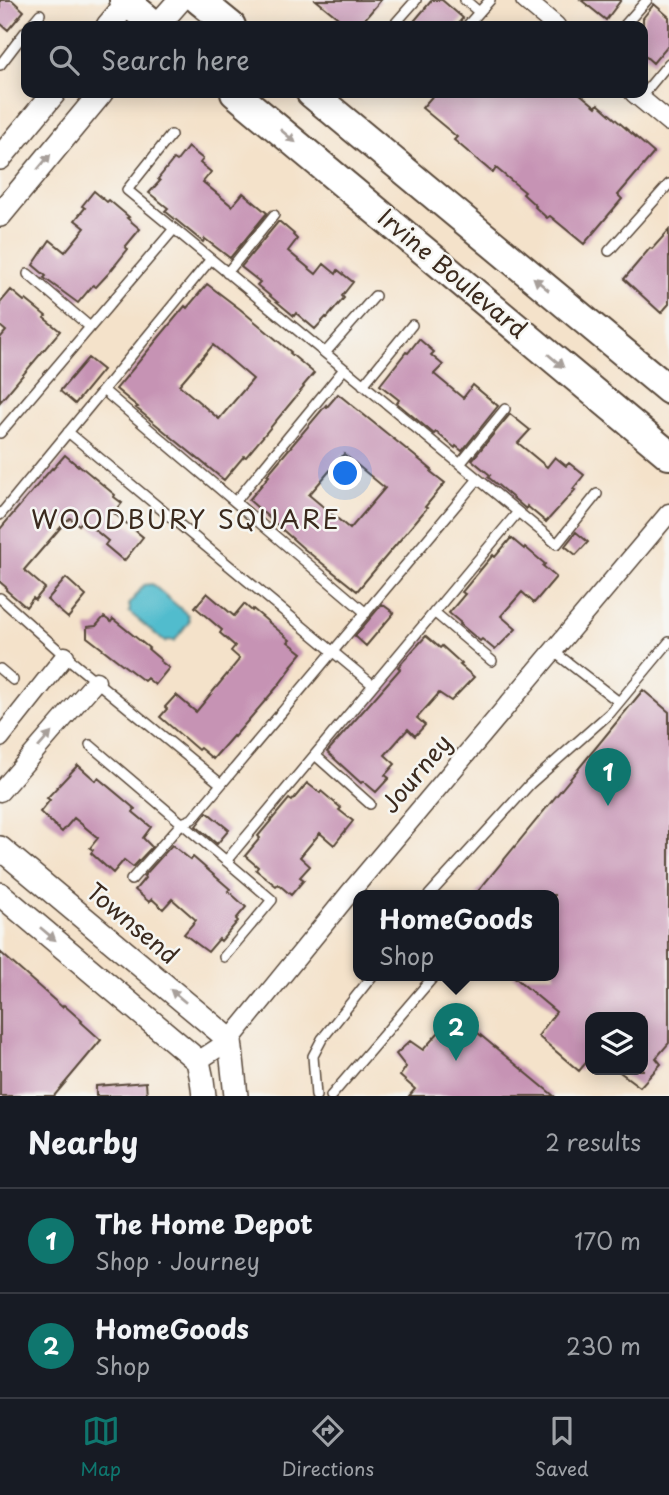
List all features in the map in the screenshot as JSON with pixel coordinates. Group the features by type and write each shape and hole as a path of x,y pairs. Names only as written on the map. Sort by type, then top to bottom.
{"main road":[{"path":"199,0 225,21"},
{"path":"127,1 150,21"},
{"name":"Irvine Boulevard","path":"241,98 669,455"},
{"name":"Irvine Boulevard","path":"317,98 669,390"}],"street":[{"path":"161,21 180,0"},
{"path":"525,0 550,21"},
{"path":"112,21 127,1"},
{"path":"0,159 50,98"},
{"path":"0,215 98,98"},
{"path":"641,98 669,122"},
{"name":"Journey","path":"198,1061 230,1040 352,890 669,513"},
{"path":"0,738 65,656"},
{"path":"0,792 96,681"},
{"name":"Townsend","path":"0,848 230,1040"},
{"path":"0,894 198,1061 204,1096"},
{"path":"230,1040 236,1096"}],"lane":[{"path":"397,21 416,0"},
{"path":"465,0 480,12"},
{"path":"472,21 490,0"},
{"path":"628,21 646,0"},
{"path":"34,21 40,14"},
{"path":"0,65 21,38"},
{"path":"648,84 669,62"},
{"path":"171,135 127,190 557,544 597,494"},
{"path":"609,251 669,184"},
{"path":"227,273 274,215"},
{"path":"0,433 174,229"},
{"path":"0,515 211,259"},
{"path":"29,274 90,327"},
{"path":"325,353 375,296"},
{"path":"363,385 412,325"},
{"path":"235,502 344,369"},
{"path":"103,390 366,613"},
{"path":"460,464 505,409"},
{"path":"68,432 373,685"},
{"path":"131,880 182,823 192,819 478,479"},
{"path":"226,861 518,512"},
{"path":"0,598 65,656 221,784"},
{"path":"434,612 492,661"},
{"path":"434,890 530,784 610,713 669,642"},
{"path":"553,651 619,702"},
{"path":"0,669 13,680"},
{"path":"90,745 272,900 225,957"},
{"path":"315,755 370,804"},
{"path":"316,1096 313,1056 322,1039 368,981"},
{"path":"331,1096 430,981"}],"water":[{"path":"152,584 188,615 189,622 174,641 165,642 129,612 129,605 144,585"}],"building":[{"path":"0,0 12,0 24,11 8,30 0,23"},
{"path":"316,0 381,0 363,21 342,21"},
{"path":"432,0 442,0 463,18 460,21 414,21"},
{"path":"581,0 621,0 606,20"},
{"path":"654,4 669,17 669,44 653,63 648,58 648,21 643,21"},
{"path":"431,98 585,98 596,107 598,104 654,153 618,195 622,199 584,244 550,216 547,218 523,194 525,192 496,168 493,173 454,140 457,137 422,108"},
{"path":"188,147 203,159 200,163 211,172 203,182 232,206 243,193 267,213 230,258 205,239 203,242 165,211 168,208 149,193 174,159 177,161"},
{"path":"94,191 107,202 109,200 140,229 108,274 96,287 93,285 78,303 44,278 46,276 33,265 50,240 65,252 85,228 75,220"},
{"path":"278,222 297,239 288,251 316,274 324,264 336,274 338,270 353,282 342,296 344,298 315,329 276,301 257,285 260,282 241,267"},
{"path":"669,230 669,304 661,313 624,279"},
{"path":"207,284 314,373 224,480 116,389 185,306 187,308","holes":["213,345 253,379 219,419 179,385"]},
{"path":"11,290 46,316 44,318 60,331 0,402 0,338 6,331 0,326 0,303"},
{"path":"419,339 434,352 431,355 443,365 434,374 463,398 473,385 498,406 462,451 436,432 434,434 380,385"},
{"path":"88,358 103,370 75,404 60,391"},
{"path":"338,394 445,483 357,591 249,500 269,476 267,475 326,405 327,407","holes":["344,454 385,488 350,529 309,495"]},
{"path":"510,414 530,430 518,443 547,467 555,457 566,466 569,463 584,475 573,489 575,490 546,522 527,506 526,509 472,460"},
{"path":"65,455 115,495 122,503 114,513 143,537 124,561 105,545 108,541 83,520 79,525 70,518 24,570 45,588 26,607 0,582 0,529"},
{"path":"576,532 588,542 576,555 565,546"},
{"path":"511,538 545,564 543,566 556,577 534,603 522,592 501,616 516,629 495,650 482,639 480,641 449,613 465,594 462,592"},
{"path":"66,578 86,596 68,618 47,600"},
{"path":"207,593 234,616 244,604 252,611 253,609 302,653 277,687 213,759 200,748 198,750 160,717 176,695 196,712 238,661 239,658 231,651 235,646 220,633 222,630 195,607"},
{"path":"382,604 394,613 366,646 355,636"},
{"path":"104,617 111,622 113,619 169,668 155,685 147,678 144,681 87,637 87,627 96,626"},
{"path":"426,636 440,648 442,646 474,677 451,701 439,693 417,718 425,725 415,736 408,729 385,755 395,764 385,775 389,778 376,792 363,781 361,783 327,752"},
{"path":"643,690 669,712 669,1043 656,1058 661,1064 640,1087 624,1075 648,1075 648,1012 585,1012 585,1064 579,1071 538,1036 556,1012 519,981 559,981 559,890 479,890"},
{"path":"78,765 135,809 133,812 151,827 143,838 152,847 133,867 124,860 113,873 91,853 93,850 90,848 98,838 74,818 62,832 40,812 50,800 47,798"},
{"path":"307,783 320,793 321,791 353,821 334,845 320,833 300,857 310,866 300,877 304,880 291,895 256,870 258,867 245,856 289,799 292,801"},
{"path":"207,812 229,830 217,844 196,826"},
{"path":"172,845 191,860 193,857 230,889 228,891 246,907 236,919 238,921 208,952 184,934 196,920 172,899 163,909 135,890"},
{"path":"0,952 101,1040 54,1096 0,1096"},
{"path":"455,1014 554,1096 409,1096 415,1089 400,1076 406,1067 396,1054 410,1041 423,1050"},
{"path":"146,1082 147,1096 96,1096 96,1086"}],"place":[{"name":"The Home Depot","path":"608,806"},
{"name":"HomeGoods","path":"456,1061"}],"district":[{"name":"WOODBURY SQUARE","path":"186,520"}]}
